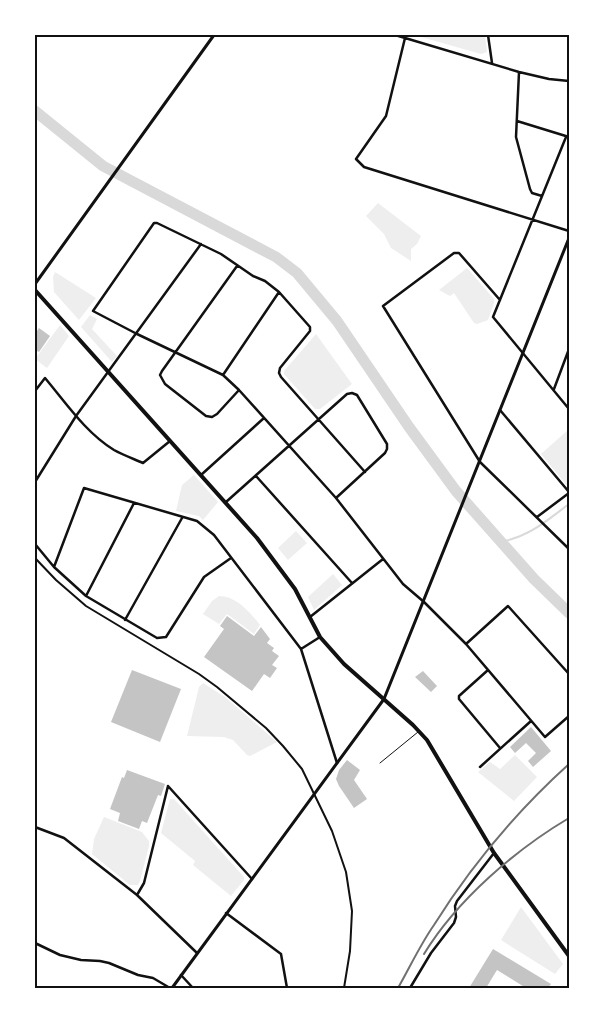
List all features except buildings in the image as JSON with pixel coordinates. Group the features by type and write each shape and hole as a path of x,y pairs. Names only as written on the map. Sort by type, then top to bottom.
{"main road":[{"path":"35,290 226,502 276,563 294,589 320,637 344,664 419,731 436,755 494,853 566,949 569,956"}],"street":[{"path":"35,284 214,35"},
{"path":"395,35 519,72 569,82"},
{"path":"488,35 492,63"},
{"path":"405,38 386,116 356,159 364,167 569,230"},
{"path":"519,72 517,144 530,189 532,193 542,196"},
{"path":"517,121 568,137 493,318 569,409"},
{"path":"365,472 279,373 280,368 310,331 310,327 280,292 265,281 236,266 221,254 154,223 93,311 136,334 223,375 336,498 403,584 466,644 545,736 569,716"},
{"path":"35,943 66,956 110,963 138,975 153,978 171,988 181,975 384,699 569,238"},
{"path":"35,482 76,416 201,244"},
{"path":"500,300 459,253 454,253 383,306 480,462 569,549"},
{"path":"236,266 162,371 161,380 206,416 212,417 217,414 238,390"},
{"path":"223,375 280,292"},
{"path":"554,390 569,349"},
{"path":"35,391 44,378 76,416 98,438 115,451 143,463 170,441"},
{"path":"226,502 347,394 352,393 357,395 387,444 387,449 336,498"},
{"path":"500,410 569,493 537,517"},
{"path":"201,475 264,418"},
{"path":"256,476 352,583"},
{"path":"54,567 84,488 196,521 214,535 301,649 337,762"},
{"path":"565,496 569,498"},
{"path":"86,596 134,503"},
{"path":"125,620 182,518"},
{"path":"35,544 54,567 86,596 157,638 166,637 204,577 231,558"},
{"path":"35,558 56,580 86,606 199,674 242,707 283,746 302,769 332,831 346,872 352,911 350,951 344,988"},
{"path":"310,617 383,559"},
{"path":"466,644 508,606 569,674"},
{"path":"301,649 320,637"},
{"path":"488,670 459,696 459,699 500,748"},
{"path":"480,767 531,721"},
{"path":"136,895 144,883 168,786 252,878"},
{"path":"35,827 64,838 136,895 197,953"},
{"path":"410,988 430,954 454,923 457,901 494,853"},
{"path":"226,913 281,954 287,988"},
{"path":"181,975 193,988"}],"lane":[{"path":"380,763 419,731"}],"shaded area":[{"path":"414,35 485,35 487,52 481,54"},
{"path":"378,203 421,236 417,244 411,249 411,261 391,248 384,234 366,216"},
{"path":"467,268 494,299 488,320 477,324 474,323 454,293 450,296 439,290"},
{"path":"55,272 96,298 79,320 54,292 53,277"},
{"path":"90,315 97,319 92,329 117,356 112,362 81,327"},
{"path":"60,325 69,336 47,368 35,359"},
{"path":"316,334 352,384 320,409 315,409 284,374 284,371"},
{"path":"569,429 569,486 568,487 541,454"},
{"path":"194,475 218,502 203,520 199,516 176,511 182,485"},
{"path":"296,531 307,543 288,560 278,548"},
{"path":"333,574 342,585 314,610 308,597"},
{"path":"219,596 237,602 252,615 260,625 254,634 227,614 219,624 203,614 212,601"},
{"path":"203,683 225,697 277,742 250,756 233,740 224,737 187,736 199,687"},
{"path":"515,755 537,777 514,801 478,772 490,762 500,769"},
{"path":"170,799 174,799 244,877 244,880 231,896 193,865 195,861 161,833"},
{"path":"104,817 142,832 149,841 138,885 130,885 92,854 94,839"},
{"path":"521,907 563,964 555,974 501,940"}],"waterway":[{"path":"35,111 103,166 276,257 297,273 337,321 409,427 456,491 534,579 569,613"},
{"path":"500,542 529,532 569,504"}],"railway":[{"path":"398,988 448,903 479,861 513,820 569,764"},
{"path":"424,954 453,914 489,878 528,845 569,818"}]}
